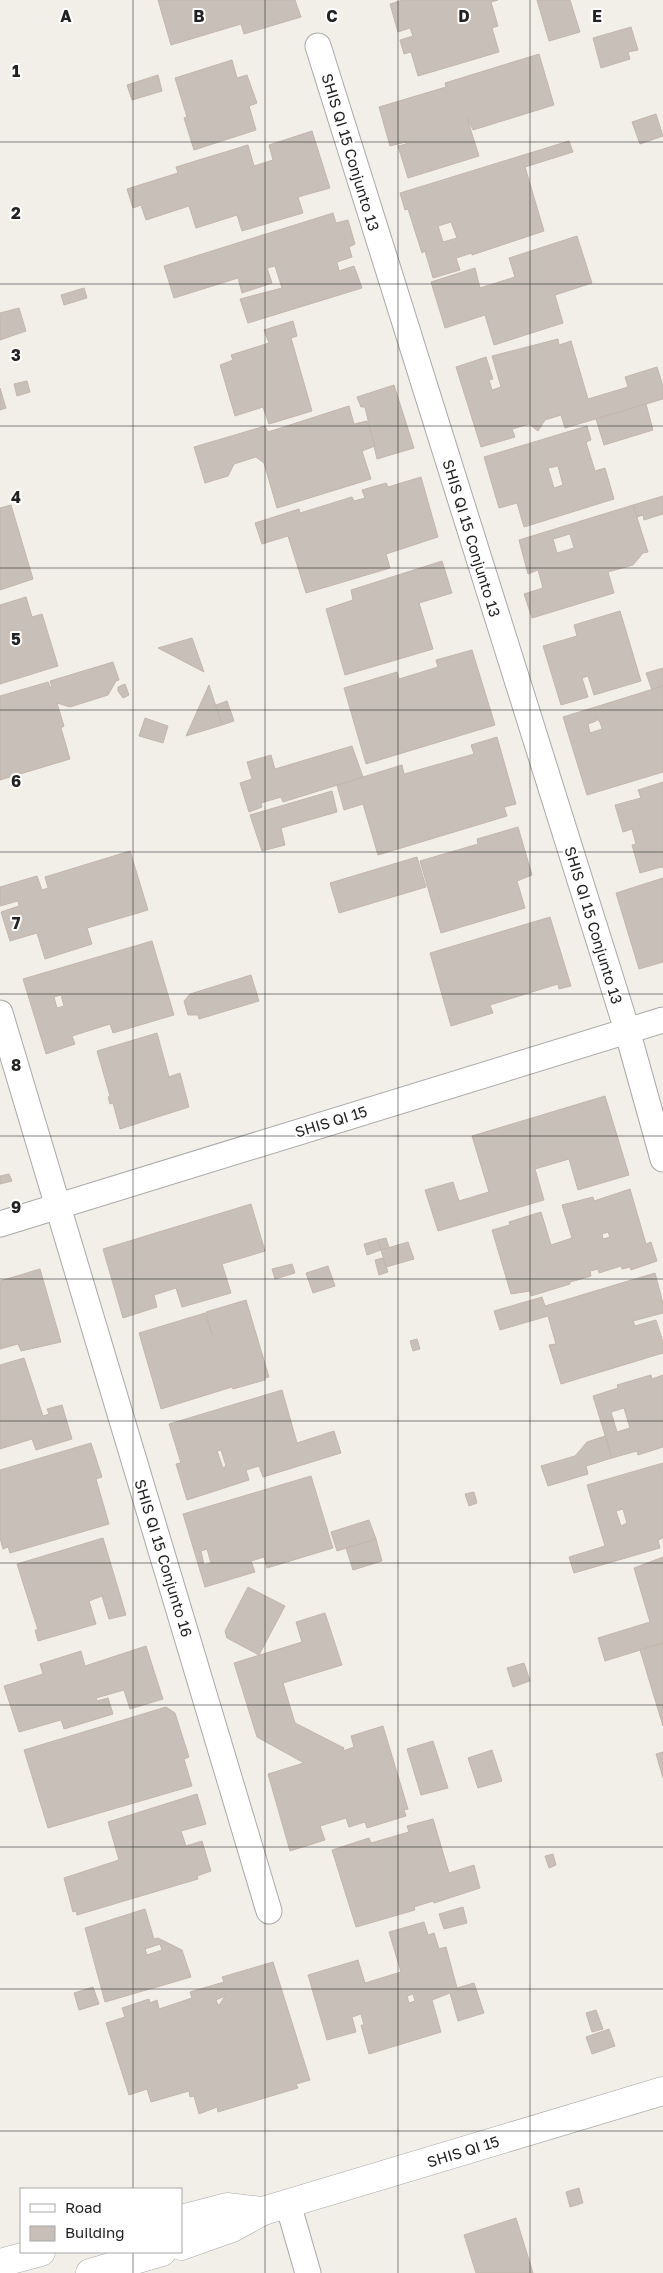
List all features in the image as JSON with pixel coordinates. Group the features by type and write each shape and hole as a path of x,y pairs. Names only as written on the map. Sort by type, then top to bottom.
{"street":[{"name":"SHIS QI 15 Conjunto 13","path":"318,46 627,1030 663,1159"},
{"name":"SHIS QI 15 Conjunto 16","path":"0,1013 59,1204 269,1911"},
{"name":"SHIS QI 15","path":"0,1224 59,1204 663,1020"},
{"name":"SHIS QI 15","path":"182,2246 232,2228 276,2207 663,2091"},
{"name":"SHIS QI 15","path":"182,2219 227,2208 276,2207"},
{"path":"276,2207 308,2273"},
{"path":"4,2259 35,2253"},
{"path":"90,2273 159,2253"}],"building":[{"path":"158,0 295,0 301,17 244,34 241,24 171,45"},
{"path":"403,0 498,0 491,2 498,26 492,28 499,52 418,76 411,52 404,54 400,40 413,36 410,28 398,32 390,4"},
{"path":"537,0 570,0 580,32 549,41"},
{"path":"631,27 638,50 628,52 630,59 601,68 593,38"},
{"path":"539,54 554,105 473,130 467,118 479,156 408,178 398,146 406,144 406,142 390,146 379,107 446,87 445,83"},
{"path":"232,60 237,78 247,75 257,103 249,106 256,130 194,150 184,118 187,117 175,78"},
{"path":"158,75 162,91 132,100 127,85"},
{"path":"656,114 663,136 640,144 632,122"},
{"path":"312,131 330,188 298,197 303,213 242,231 237,215 196,228 189,206 146,220 141,205 133,208 127,189 178,173 176,167 248,145 254,166 273,160 269,145"},
{"path":"569,141 573,152 525,167 544,231 472,255 472,253 456,258 460,270 433,278 425,251 422,253 408,209 405,210 400,193","holes":["451,222 457,238 443,242 438,226"]},
{"path":"333,213 336,223 348,220 355,244 349,247 352,257 337,262 339,271 354,266 362,288 248,323 240,299 282,288 275,266 267,268 272,283 242,293 238,278 174,298 164,266"},
{"path":"577,236 592,283 555,295 563,323 494,345 485,315 445,328 431,282 475,268 480,288 515,277 509,258"},
{"path":"84,288 87,298 64,305 61,295"},
{"path":"19,308 26,331 0,340 0,313"},
{"path":"293,321 297,336 291,338 312,411 269,424 263,407 235,416 220,365 233,360 231,355 269,343 264,330"},
{"path":"558,339 559,345 571,341 588,399 628,387 625,377 657,367 663,386 663,399 565,428 561,415 545,420 538,431 529,424 512,429 515,437 481,447 456,367 486,357 493,379 489,380 492,390 501,387 492,356"},
{"path":"27,381 30,392 17,396 14,384"},
{"path":"394,385 414,448 377,459 365,407 361,407 357,397"},
{"path":"0,388 6,408 0,410"},
{"path":"646,404 653,430 604,445 596,419"},
{"path":"349,406 354,424 367,421 375,446 362,451 371,479 277,508 264,463 256,457 234,464 228,476 205,483 194,447 265,426 268,432"},
{"path":"587,426 591,440 586,442 595,471 605,468 614,499 524,527 517,503 499,508 484,457","holes":["558,466 563,485 554,488 548,468"]},
{"path":"421,477 438,537 386,554 390,568 306,593 288,536 262,544 255,523 299,509 300,513 352,497 354,501 365,498 362,490 386,483 388,487"},
{"path":"663,496 663,514 644,520 643,515 637,517 633,505"},
{"path":"11,505 33,579 0,590 0,508"},
{"path":"633,505 648,552 643,553 633,565 608,572 614,593 532,618 524,594 543,588 538,570 528,574 519,540","holes":["570,534 574,548 557,553 553,539"]},
{"path":"442,561 452,593 419,603 433,649 345,675 326,609 353,600 351,590"},
{"path":"26,597 32,617 42,614 58,666 0,684 0,605"},
{"path":"620,611 641,681 594,695 588,676 582,678 588,697 561,705 543,646 577,636 574,625"},
{"path":"192,638 204,672 158,648"},
{"path":"472,650 495,725 366,764 344,688 397,672 399,679 438,667 436,660"},
{"path":"113,662 119,680 116,681 108,695 70,707 57,703 64,726 61,728 70,759 0,780 0,696 48,682 50,687 52,687 50,681"},
{"path":"663,668 663,686 652,690 646,673"},
{"path":"125,684 129,695 123,698 118,691 118,687"},
{"path":"209,685 222,725 186,736"},
{"path":"663,686 663,772 587,795 563,717","holes":["596,719 600,722 602,729 590,733 588,724 596,721"]},
{"path":"227,701 234,721 222,725 216,705"},
{"path":"145,718 168,726 163,743 139,736"},
{"path":"497,737 516,804 504,807 507,816 378,855 363,804 344,810 337,785 402,765 404,774 474,754 471,745"},
{"path":"352,746 363,777 283,802 281,797 261,803 262,807 249,812 240,783 252,779 247,762 271,755 275,769"},
{"path":"663,782 663,868 640,873 632,845 636,844 632,829 623,832 615,805 641,798 638,790"},
{"path":"332,791 337,812 281,828 285,845 262,851 250,815"},
{"path":"518,827 532,875 517,881 525,908 441,933 420,861 478,844 477,839"},
{"path":"130,851 148,910 87,928 92,944 45,959 37,933 10,941 1,912 19,906 18,901 0,906 0,887 37,876 42,890 48,888 45,877"},
{"path":"417,857 426,887 339,913 330,883"},
{"path":"663,878 663,962 639,969 616,893"},
{"path":"550,917 571,986 559,989 558,984 490,1005 493,1013 451,1026 430,953"},
{"path":"152,941 174,1015 113,1033 110,1024 72,1036 75,1044 46,1054 23,979","holes":["61,995 64,1006 57,1008 54,997"]},
{"path":"251,975 259,1001 199,1019 198,1015 188,1015 184,1001 190,994"},
{"path":"157,1033 169,1077 180,1073 189,1107 120,1129 113,1103 110,1104 108,1097 110,1096 97,1051"},
{"path":"605,1096 629,1175 578,1190 569,1159 535,1169 544,1200 438,1231 425,1190 453,1182 459,1201 489,1192 472,1136"},
{"path":"9,1174 12,1181 0,1184 0,1176"},
{"path":"630,1189 646,1244 651,1242 657,1261 631,1270 630,1267 622,1269 621,1266 599,1273 598,1269 590,1271 591,1276 531,1296 530,1291 511,1294 492,1230 510,1225 509,1222 541,1212 551,1245 572,1238 562,1205 593,1197 594,1201","holes":["608,1232 610,1237 603,1239 602,1234"]},
{"path":"251,1204 265,1251 222,1264 231,1293 182,1307 176,1288 154,1295 157,1307 123,1318 103,1249"},
{"path":"386,1238 389,1248 381,1250 378,1240"},
{"path":"378,1240 381,1250 367,1255 364,1244"},
{"path":"408,1242 414,1259 386,1267 381,1250"},
{"path":"383,1258 388,1272 379,1275 375,1260"},
{"path":"292,1264 295,1273 275,1279 272,1269"},
{"path":"328,1266 335,1286 313,1293 306,1273"},
{"path":"40,1269 61,1342 21,1351 18,1344 0,1349 0,1281"},
{"path":"655,1273 663,1303 663,1313 633,1321 635,1326 656,1320 663,1342 663,1353 561,1384 549,1345 556,1344 548,1316 500,1330 494,1311 542,1297 545,1306"},
{"path":"246,1300 269,1377 265,1378 265,1380 233,1389 232,1387 161,1409 139,1333 205,1313 212,1335 206,1312"},
{"path":"417,1339 420,1349 413,1351 410,1341"},
{"path":"24,1358 43,1416 49,1414 47,1409 62,1405 72,1439 36,1450 32,1439 0,1449 0,1365"},
{"path":"651,1375 652,1379 663,1375 663,1447 638,1455 637,1451 612,1458 593,1396 618,1388 617,1385","holes":["624,1408 630,1428 617,1432 611,1412"]},
{"path":"282,1390 297,1443 334,1431 341,1453 263,1477 259,1466 246,1470 249,1480 187,1500 176,1464 181,1463 169,1424","holes":["221,1450 226,1466 223,1468 217,1451"]},
{"path":"605,1436 612,1458 586,1466 588,1474 548,1486 541,1466 575,1456 587,1442"},
{"path":"91,1443 102,1477 96,1479 109,1524 10,1553 8,1547 3,1549 0,1538 0,1470"},
{"path":"663,1463 663,1538 658,1540 660,1548 574,1573 569,1557 605,1546 587,1485","holes":["623,1509 627,1523 621,1526 616,1511"]},
{"path":"311,1476 333,1548 267,1568 264,1557 251,1561 255,1572 205,1587 183,1514","holes":["207,1549 211,1563 204,1565 201,1551"]},
{"path":"474,1492 477,1503 469,1506 465,1494"},
{"path":"369,1520 376,1539 337,1551 331,1532"},
{"path":"103,1538 126,1615 109,1619 102,1596 89,1601 96,1624 38,1641 35,1630 38,1630 17,1564"},
{"path":"376,1539 382,1561 353,1570 346,1548"},
{"path":"663,1557 663,1643 605,1661 598,1638 650,1622 634,1568"},
{"path":"248,1587 285,1606 259,1655 227,1638 225,1631"},
{"path":"325,1613 342,1665 283,1683 295,1723 344,1748 343,1751 354,1747 351,1736 383,1726 408,1809 404,1810 406,1816 367,1828 365,1822 349,1827 346,1818 320,1826 325,1840 290,1851 268,1774 304,1763 257,1737 234,1663 302,1642 296,1622"},
{"path":"663,1643 663,1726 640,1650"},
{"path":"146,1646 163,1699 130,1709 124,1690 96,1698 97,1701 108,1698 113,1714 64,1729 61,1720 19,1732 4,1686 43,1674 40,1664 81,1651 85,1666"},
{"path":"524,1663 530,1681 513,1687 507,1668"},
{"path":"166,1707 175,1713 189,1757 184,1759 192,1786 48,1828 24,1750"},
{"path":"433,1741 448,1788 421,1795 407,1749"},
{"path":"492,1750 502,1781 478,1788 468,1758"},
{"path":"663,1752 663,1778 656,1754"},
{"path":"197,1794 206,1824 181,1831 186,1846 202,1841 211,1871 197,1876 198,1879 77,1915 76,1911 73,1912 64,1878 119,1860 108,1822"},
{"path":"433,1819 449,1873 474,1865 480,1888 434,1903 433,1901 414,1907 415,1910 356,1927 332,1850 369,1838 371,1843 409,1832 407,1826"},
{"path":"553,1854 556,1865 549,1868 545,1856"},
{"path":"463,1907 467,1923 444,1929 439,1914"},
{"path":"145,1909 154,1939 158,1938 182,1950 191,1977 105,2002 85,1928","holes":["160,1944 162,1950 147,1955 145,1949"]},
{"path":"424,1922 428,1935 434,1933 439,1949 446,1947 457,1988 474,1983 484,2013 458,2021 450,1993 432,2000 441,2032 369,2054 361,2025 364,2025 361,2014 352,2017 356,2032 327,2040 308,1975 358,1960 365,1983 401,1972 389,1932","holes":["413,1994 415,2001 409,2003 407,1996"]},
{"path":"273,1962 310,2080 296,2084 298,2088 218,2112 217,2107 199,2114 194,2096 190,2097 189,2091 151,2102 147,2089 129,2095 106,2023 125,2017 122,2008 149,1999 150,2003 157,2000 159,2009 192,1998 190,1992 224,1982 222,1977","holes":["225,1996 218,2005 216,2000"]},
{"path":"93,1987 99,2004 79,2010 74,1993"},
{"path":"596,2010 603,2029 592,2032 586,2013"},
{"path":"609,2029 615,2046 592,2054 586,2037"},
{"path":"579,2188 583,2203 570,2207 566,2192"},
{"path":"516,2218 533,2273 476,2273 464,2235"}]}
